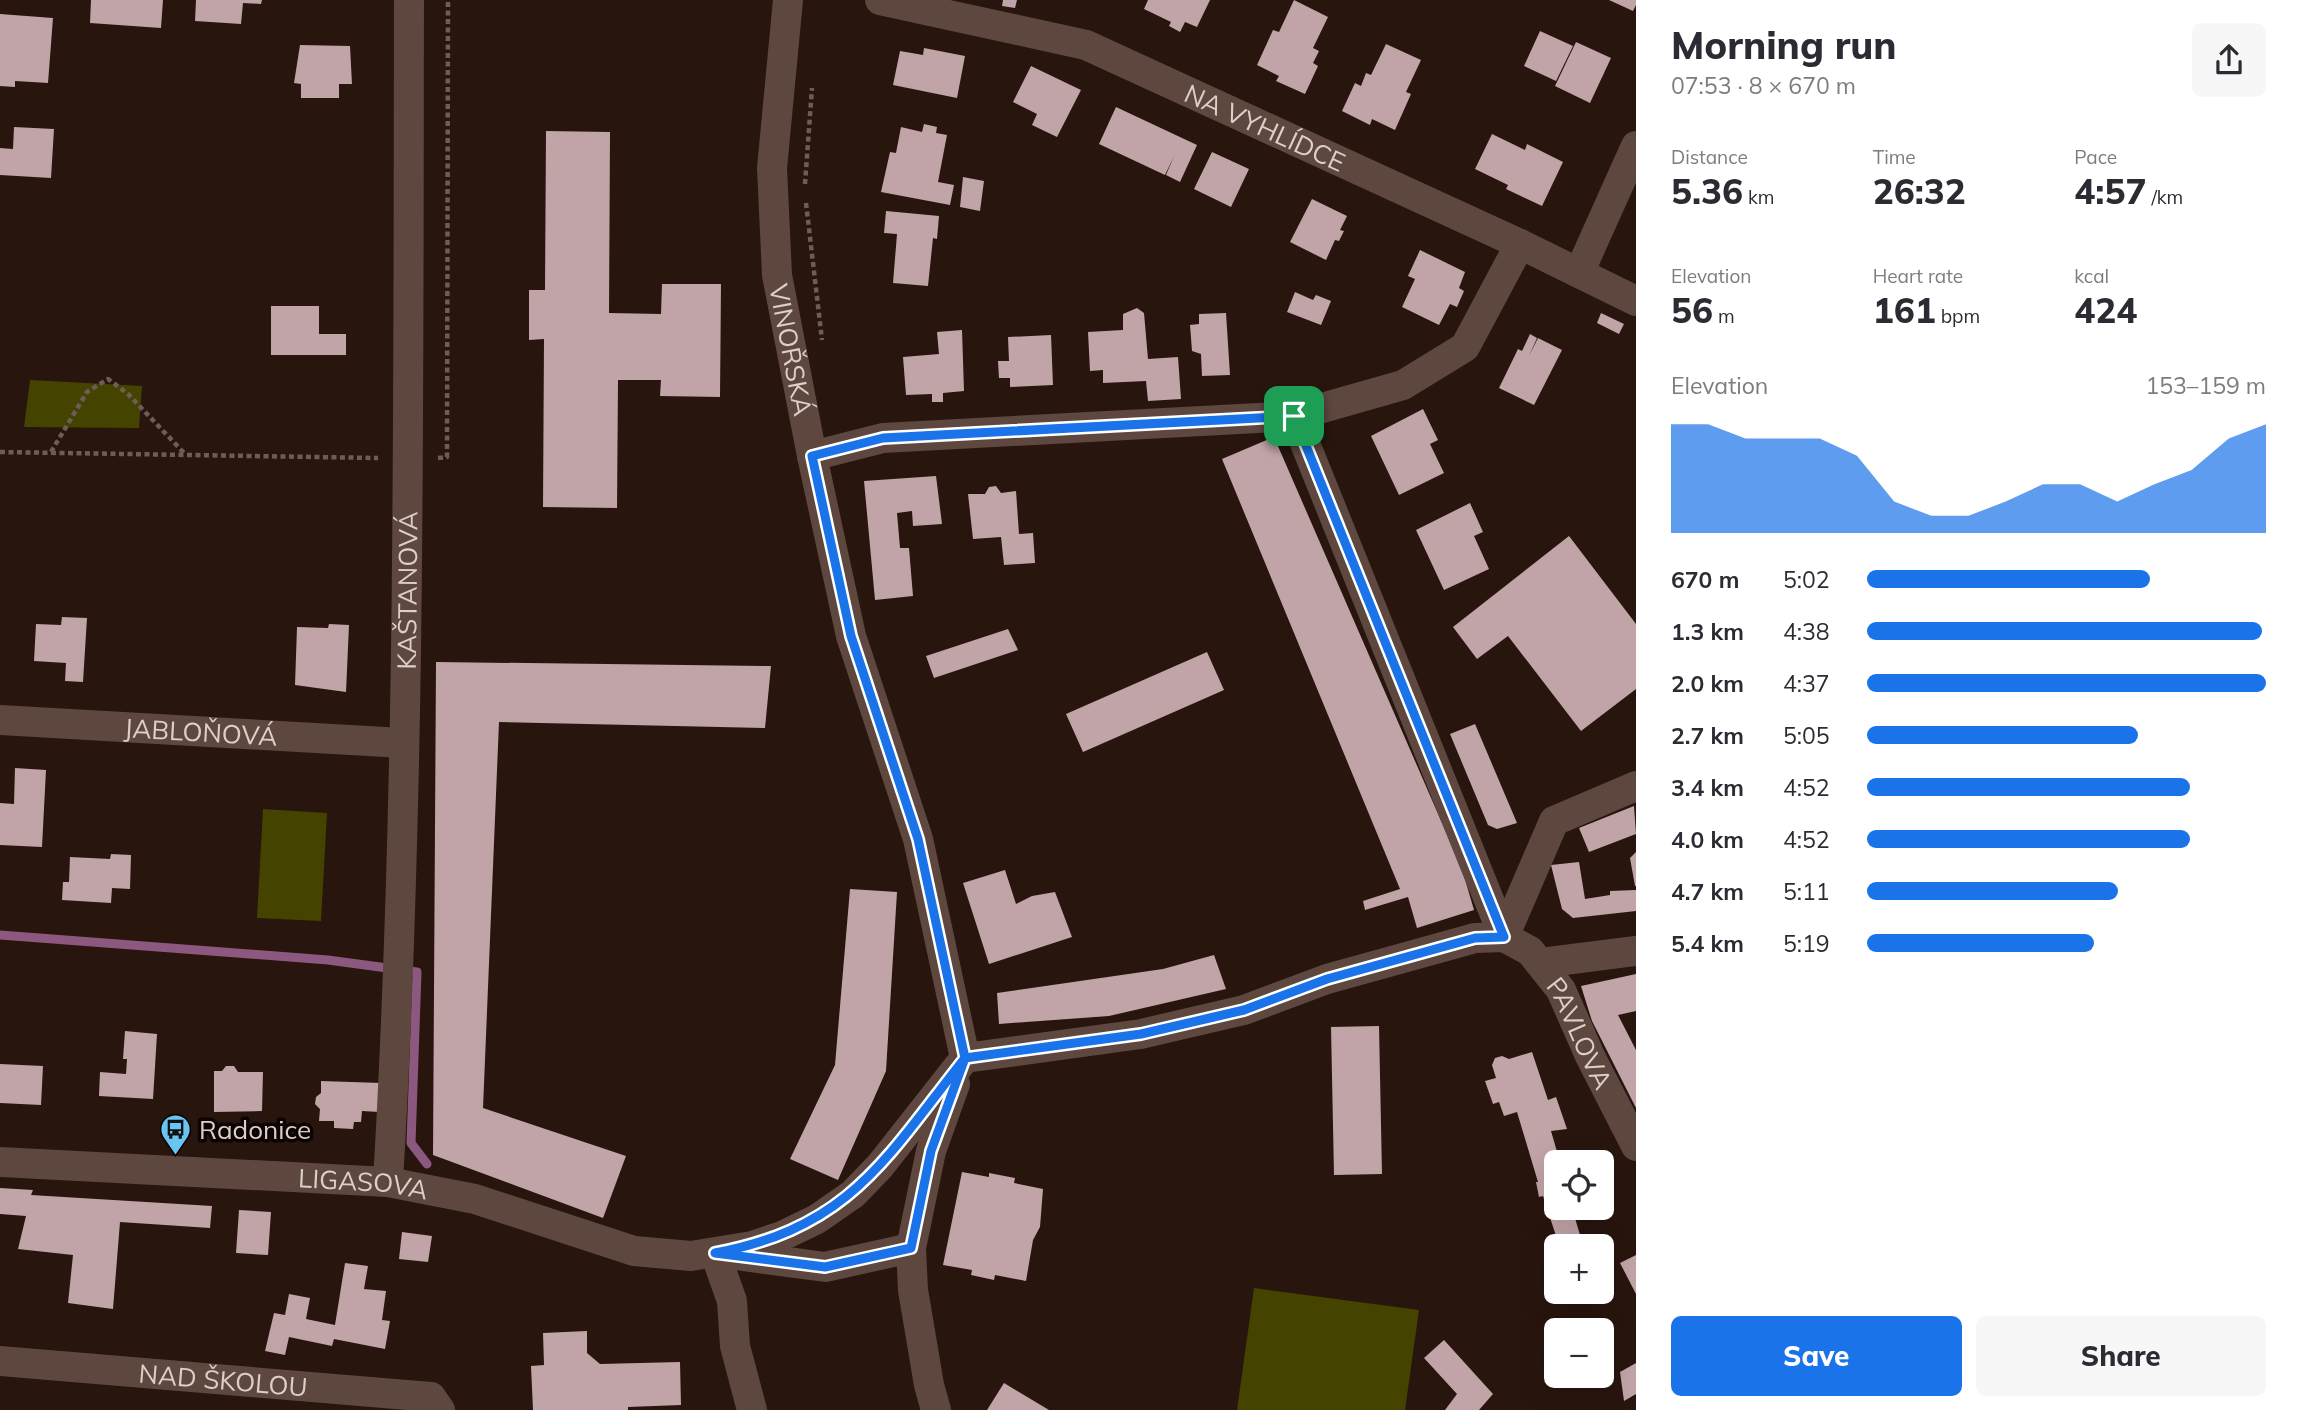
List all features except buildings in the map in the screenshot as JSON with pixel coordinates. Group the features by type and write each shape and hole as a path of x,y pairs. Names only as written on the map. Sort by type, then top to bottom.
{"street":[{"name":"KAŠTANOVÁ","path":"388,1182 401,968 407,626 409,0"},
{"name":"VINOŘSKÁ","path":"788,0 772,168 777,275 851,636 918,839 965,1058"},
{"name":"NA VYHLÍDCE","path":"880,0 1086,45 1520,244 1636,301"},
{"path":"1579,274 1636,146"},
{"path":"812,456 883,438 1294,416 1403,385 1465,347 1520,244"},
{"path":"1294,416 1504,937"},
{"name":"JABLOŇOVÁ","path":"0,720 403,743"},
{"path":"1504,937 1554,821 1636,786"},
{"path":"715,1253 782,1236 817,1219 852,1194 880,1166 965,1058 1141,1034 1244,1010 1327,979 1475,938 1504,937"},
{"name":"PAVLOVA","path":"1504,937 1530,951 1561,990 1590,1056 1636,1146"},
{"path":"1541,963 1636,951"},
{"path":"936,1410 929,1385 913,1290 911,1248 931,1151 965,1058"},
{"name":"LIGASOVA","path":"0,1162 388,1182 475,1199 634,1251 663,1256 715,1253"},
{"path":"715,1253 825,1267 911,1248"},
{"path":"715,1253 732,1301 735,1346 752,1410"},
{"name":"NAD ŠKOLOU","path":"0,1361 431,1397 440,1410"}],"path":[{"path":"435,458 447,457 448,0"},
{"path":"813,81 804,189 823,343"},
{"path":"50,453 87,391 108,379 128,394 187,455"},
{"path":"0,452 386,458"}],"shaded area":[{"path":"30,380 142,386 139,428 24,427"},
{"path":"263,809 327,813 321,921 257,918"},
{"path":"1254,1288 1419,1310 1405,1410 1237,1410"}],"waterway":[{"path":"0,935 328,960 417,972 411,1143 427,1164"}],"place":[{"name":"Radonice","path":"176,1156"}],"route":[{"path":"1294,416 883,438 812,456 851,636 918,839 965,1058 880,1166 852,1194 817,1219 782,1236 752,1246 715,1253 825,1267 911,1248 931,1151 965,1058 1015,1049 1141,1034 1244,1010 1327,979 1475,938 1504,937 1294,416"}]}
